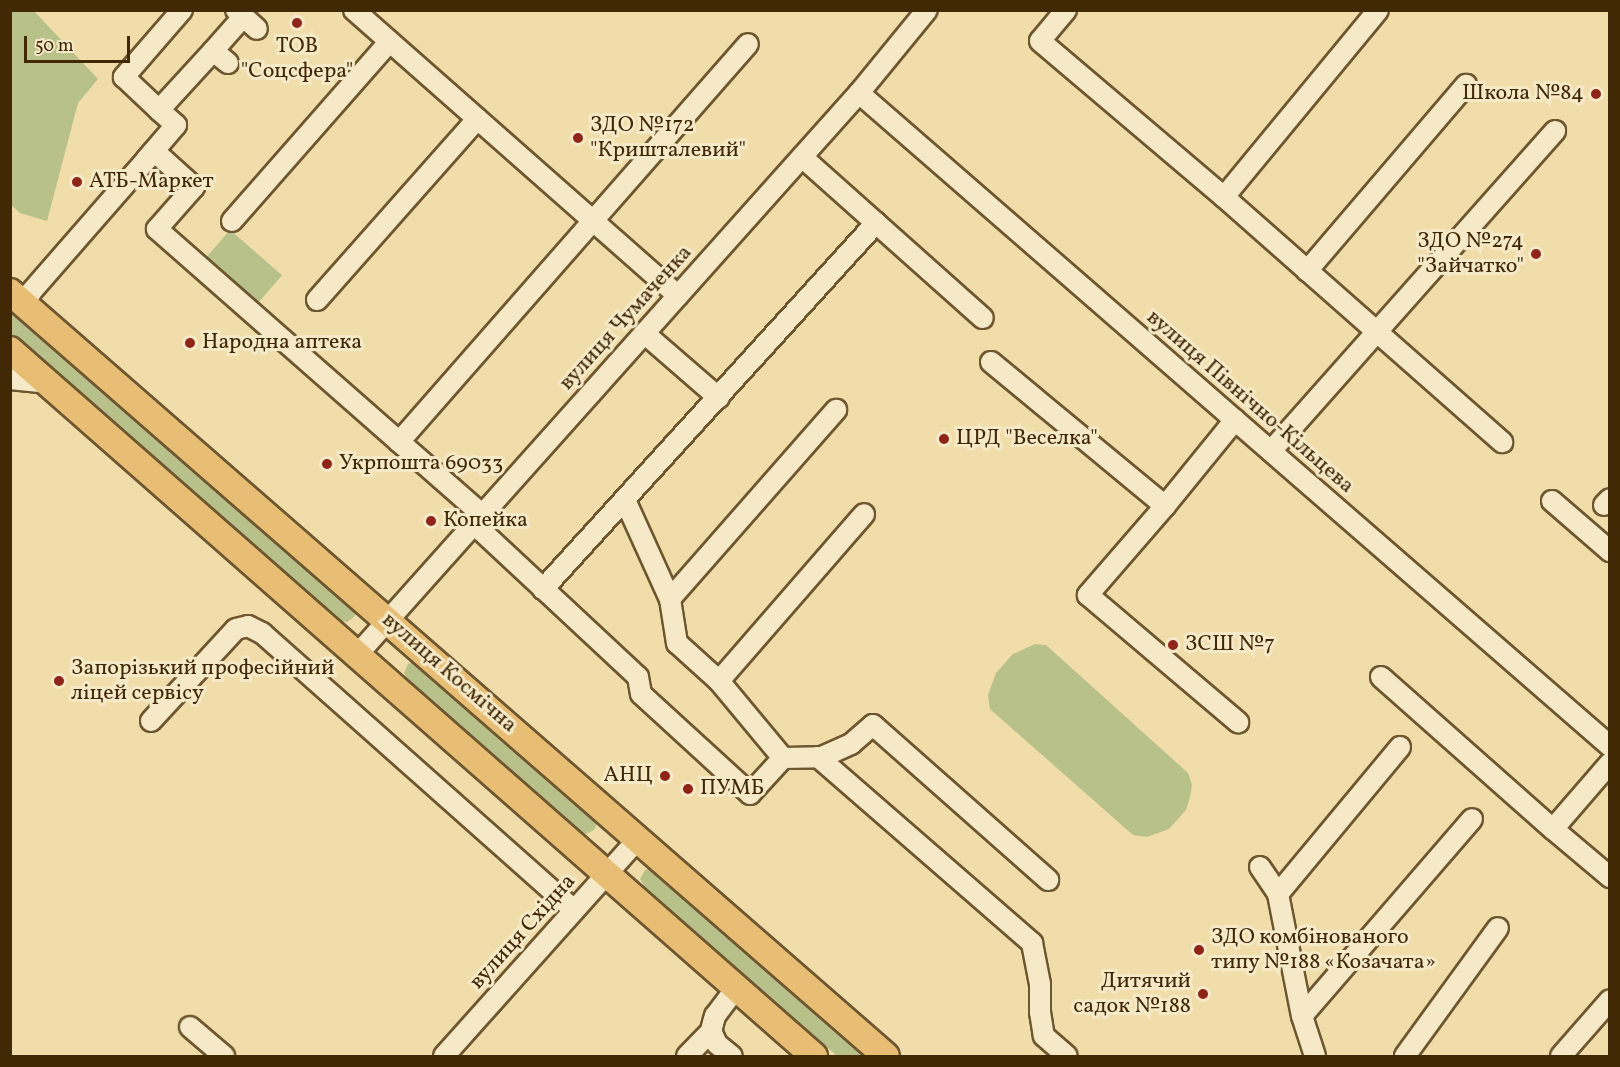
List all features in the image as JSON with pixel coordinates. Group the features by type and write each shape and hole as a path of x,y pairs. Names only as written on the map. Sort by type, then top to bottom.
{"main road":[{"name":"вулиця Космічна","path":"18,298 886,1056"},
{"name":"вулиця Космічна","path":"10,350 737,987 806,1054"}],"street":[{"path":"18,298 32,292 176,125 124,77 183,10"},
{"path":"354,10 678,296"},
{"name":"вулиця Чумаченка","path":"357,655 859,93 927,10"},
{"path":"1066,10 1040,41 1224,197 1502,442"},
{"path":"1224,197 1378,10"},
{"path":"159,110 221,57 245,19"},
{"path":"232,221 389,42"},
{"path":"399,442 748,44"},
{"path":"1307,271 1466,85"},
{"name":"вулиця Північно-Кільцева","path":"859,93 1610,746"},
{"path":"317,300 477,119"},
{"path":"1271,451 1556,131"},
{"path":"154,152 194,188 157,229 399,442 478,519 543,589 638,676 640,694 750,794 783,758 818,757 851,744 873,725 1048,880"},
{"path":"802,157 983,318"},
{"path":"543,589 876,223"},
{"path":"644,333 719,398"},
{"path":"991,362 1165,506"},
{"path":"10,379 47,383"},
{"path":"670,599 836,410"},
{"path":"1235,420 1088,595 1238,722"},
{"path":"625,500 670,599 677,643 718,681 783,758"},
{"path":"1552,501 1610,551"},
{"path":"718,681 864,514"},
{"path":"151,721 236,629 248,626 271,641 574,910"},
{"path":"1381,677 1610,877"},
{"path":"1278,894 1400,747"},
{"path":"818,757 1032,943 1040,984 1040,1012 1044,1036 1067,1056"},
{"path":"1553,829 1610,763"},
{"path":"1302,1016 1472,819"},
{"name":"вулиця Східна","path":"444,1056 638,839"},
{"path":"1260,867 1278,894 1302,1016 1315,1056"},
{"path":"1405,1056 1498,928"},
{"path":"687,1056 737,987"},
{"path":"1560,1056 1610,1000"},
{"path":"713,1023 717,1044 732,1056"},
{"path":"190,1027 224,1056"}],"green space":[{"path":"11,10 34,11 98,79 78,103 47,221 20,213 11,205"},
{"path":"230,230 282,275 257,304 205,259"},
{"path":"11,303 357,610 354,617 347,622 337,620 11,335"},
{"path":"1035,644 1046,645 1188,773 1192,785 1186,810 1169,829 1147,837 1133,835 990,709 988,695 996,673 1013,654"},
{"path":"416,660 598,822 594,830 586,834 577,830 410,683 404,673 408,664"},
{"path":"655,867 875,1056 837,1056 646,889 640,879 645,870"}],"place":[{"name":"ТОВ \"Соцсфера\"","path":"297,23"},
{"name":"Школа №84","path":"1596,94"},
{"name":"ЗДО №172 \"Кришталевий\"","path":"578,138"},
{"name":"АТБ-Маркет","path":"77,182"},
{"name":"ЗДО №274 \"Зайчатко\"","path":"1536,254"},
{"name":"Народна аптека","path":"190,343"},
{"name":"ЦРД \"Веселка\"","path":"944,439"},
{"name":"Укрпошта 69033","path":"327,464"},
{"name":"Копейка","path":"431,521"},
{"name":"ЗСШ №7","path":"1173,645"},
{"name":"Запорізький професійний ліцей сервісу","path":"59,681"},
{"name":"АНЦ","path":"665,776"},
{"name":"ПУМБ","path":"688,789"},
{"name":"ЗДО комбінованого типу №188 «Козачата»","path":"1199,950"},
{"name":"Дитячий садок №188","path":"1203,994"}]}
